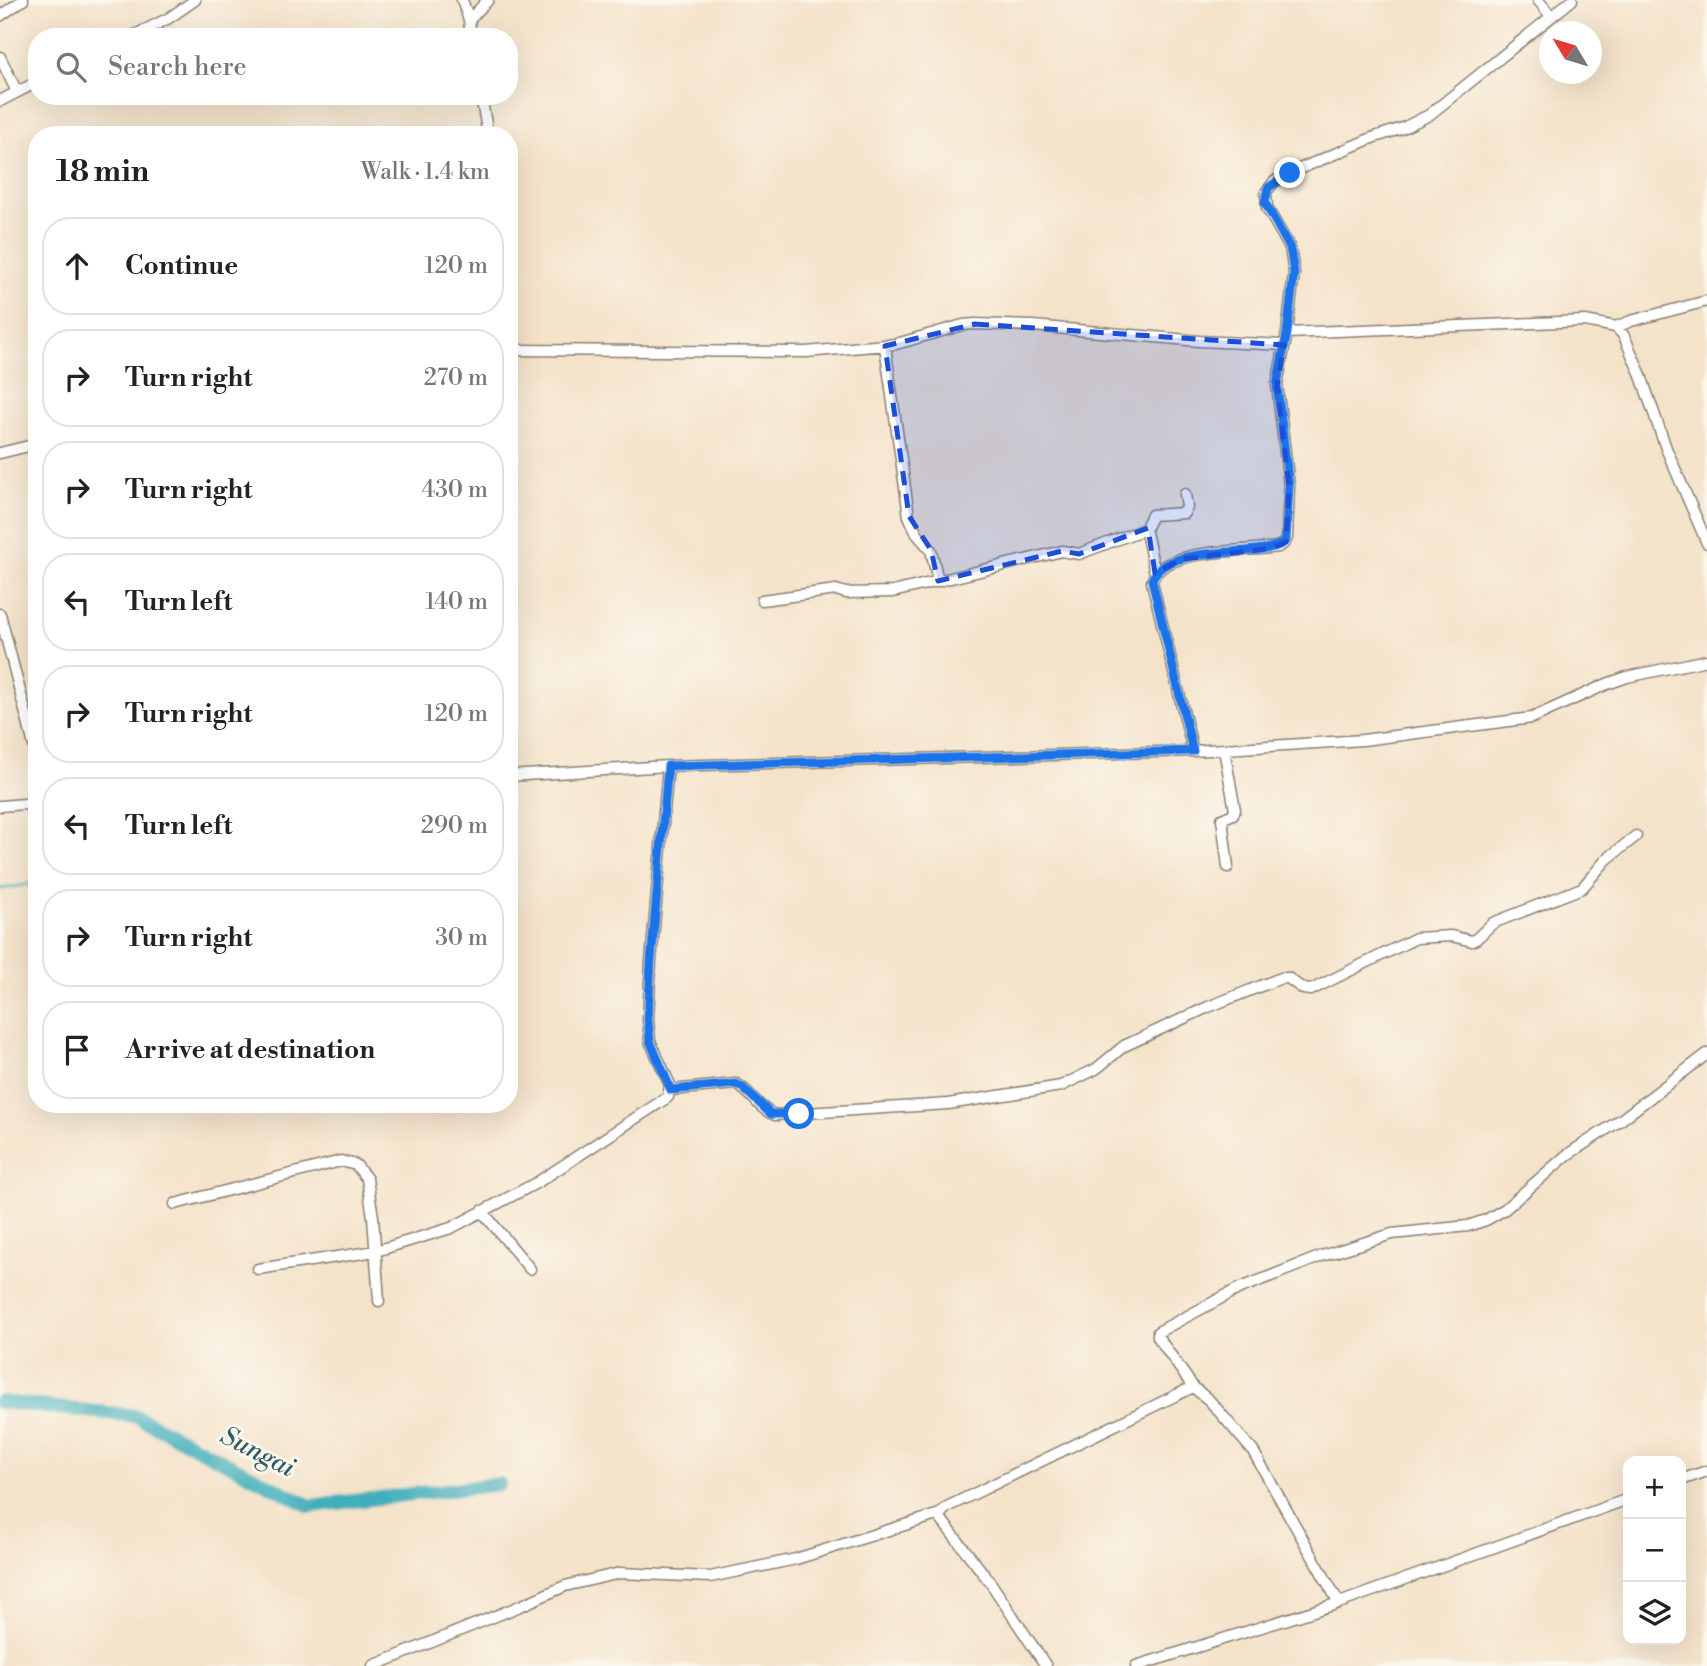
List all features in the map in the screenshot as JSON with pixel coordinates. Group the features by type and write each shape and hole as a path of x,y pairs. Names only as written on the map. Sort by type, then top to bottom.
{"street":[{"path":"0,16 23,0"},
{"path":"149,28 195,0"},
{"path":"461,0 470,28"},
{"path":"469,20 488,0"},
{"path":"1538,0 1550,16"},
{"path":"1193,751 1152,582 1155,573 1160,568 1183,559 1213,553 1272,548 1286,541 1289,523 1289,486 1277,385 1294,275 1290,248 1265,203 1268,188 1306,165 1403,128 1429,115 1572,0"},
{"path":"0,57 17,92"},
{"path":"0,101 28,86"},
{"path":"483,105 486,126"},
{"path":"1287,333 1585,321 1616,327 1707,301"},
{"path":"518,350 806,352 900,344 963,325 975,324 1284,345"},
{"path":"1616,327 1624,336 1640,373 1665,447 1707,543"},
{"path":"885,346 909,516 917,534 931,550 938,581"},
{"path":"0,453 28,446"},
{"path":"762,600 836,590 846,593 892,592 1062,551 1079,554 1144,531 1152,515 1184,513 1187,507 1185,494"},
{"path":"1144,531 1150,542 1155,573"},
{"path":"0,614 28,722"},
{"path":"518,775 668,766 1193,751 1363,740 1532,718 1603,685 1627,677 1707,660"},
{"path":"1224,749 1235,810 1233,814 1222,819 1228,867"},
{"path":"258,1269 376,1251 451,1228 538,1181 668,1097 671,1090 650,1041 648,1019 668,766"},
{"path":"0,806 28,804"},
{"path":"671,1090 736,1084 767,1112 775,1115 948,1104 1061,1086 1096,1069 1124,1046 1208,1007 1274,981 1288,978 1303,989 1311,990 1416,938 1451,936 1472,941 1497,921 1582,888 1606,860 1636,836"},
{"path":"1339,1603 1253,1451 1210,1401 1193,1387 1157,1337 1158,1332 1238,1289 1322,1256 1392,1234 1468,1226 1486,1220 1505,1209 1567,1155 1622,1119 1707,1054"},
{"path":"175,1204 341,1161 356,1165 367,1180 379,1301"},
{"path":"482,1211 530,1269"},
{"path":"373,1666 565,1586 620,1573 710,1577 796,1559 940,1514 947,1507 1193,1387"},
{"path":"1686,1478 1707,1471"},
{"path":"1136,1666 1339,1603 1623,1501"},
{"path":"940,1514 940,1518 990,1582 1046,1666"}],"highlighted area":[{"path":"975,324 1284,345 1277,385 1289,486 1286,542 1272,548 1183,559 1155,573 1148,528 1079,554 1062,551 938,581 931,550 909,516 885,346"}],"waterway":[{"path":"0,889 28,884"},
{"name":"Sungai","path":"0,1402 136,1416 310,1506 499,1484"}],"route":[{"path":"799,1114 771,1114 736,1084 671,1090 650,1041 648,1019 651,961 668,766 1193,751 1152,580 1160,568 1183,559 1213,553 1268,549 1278,547 1286,540 1289,486 1277,385 1294,273 1292,253 1267,208 1265,199 1268,188 1290,173"}]}
